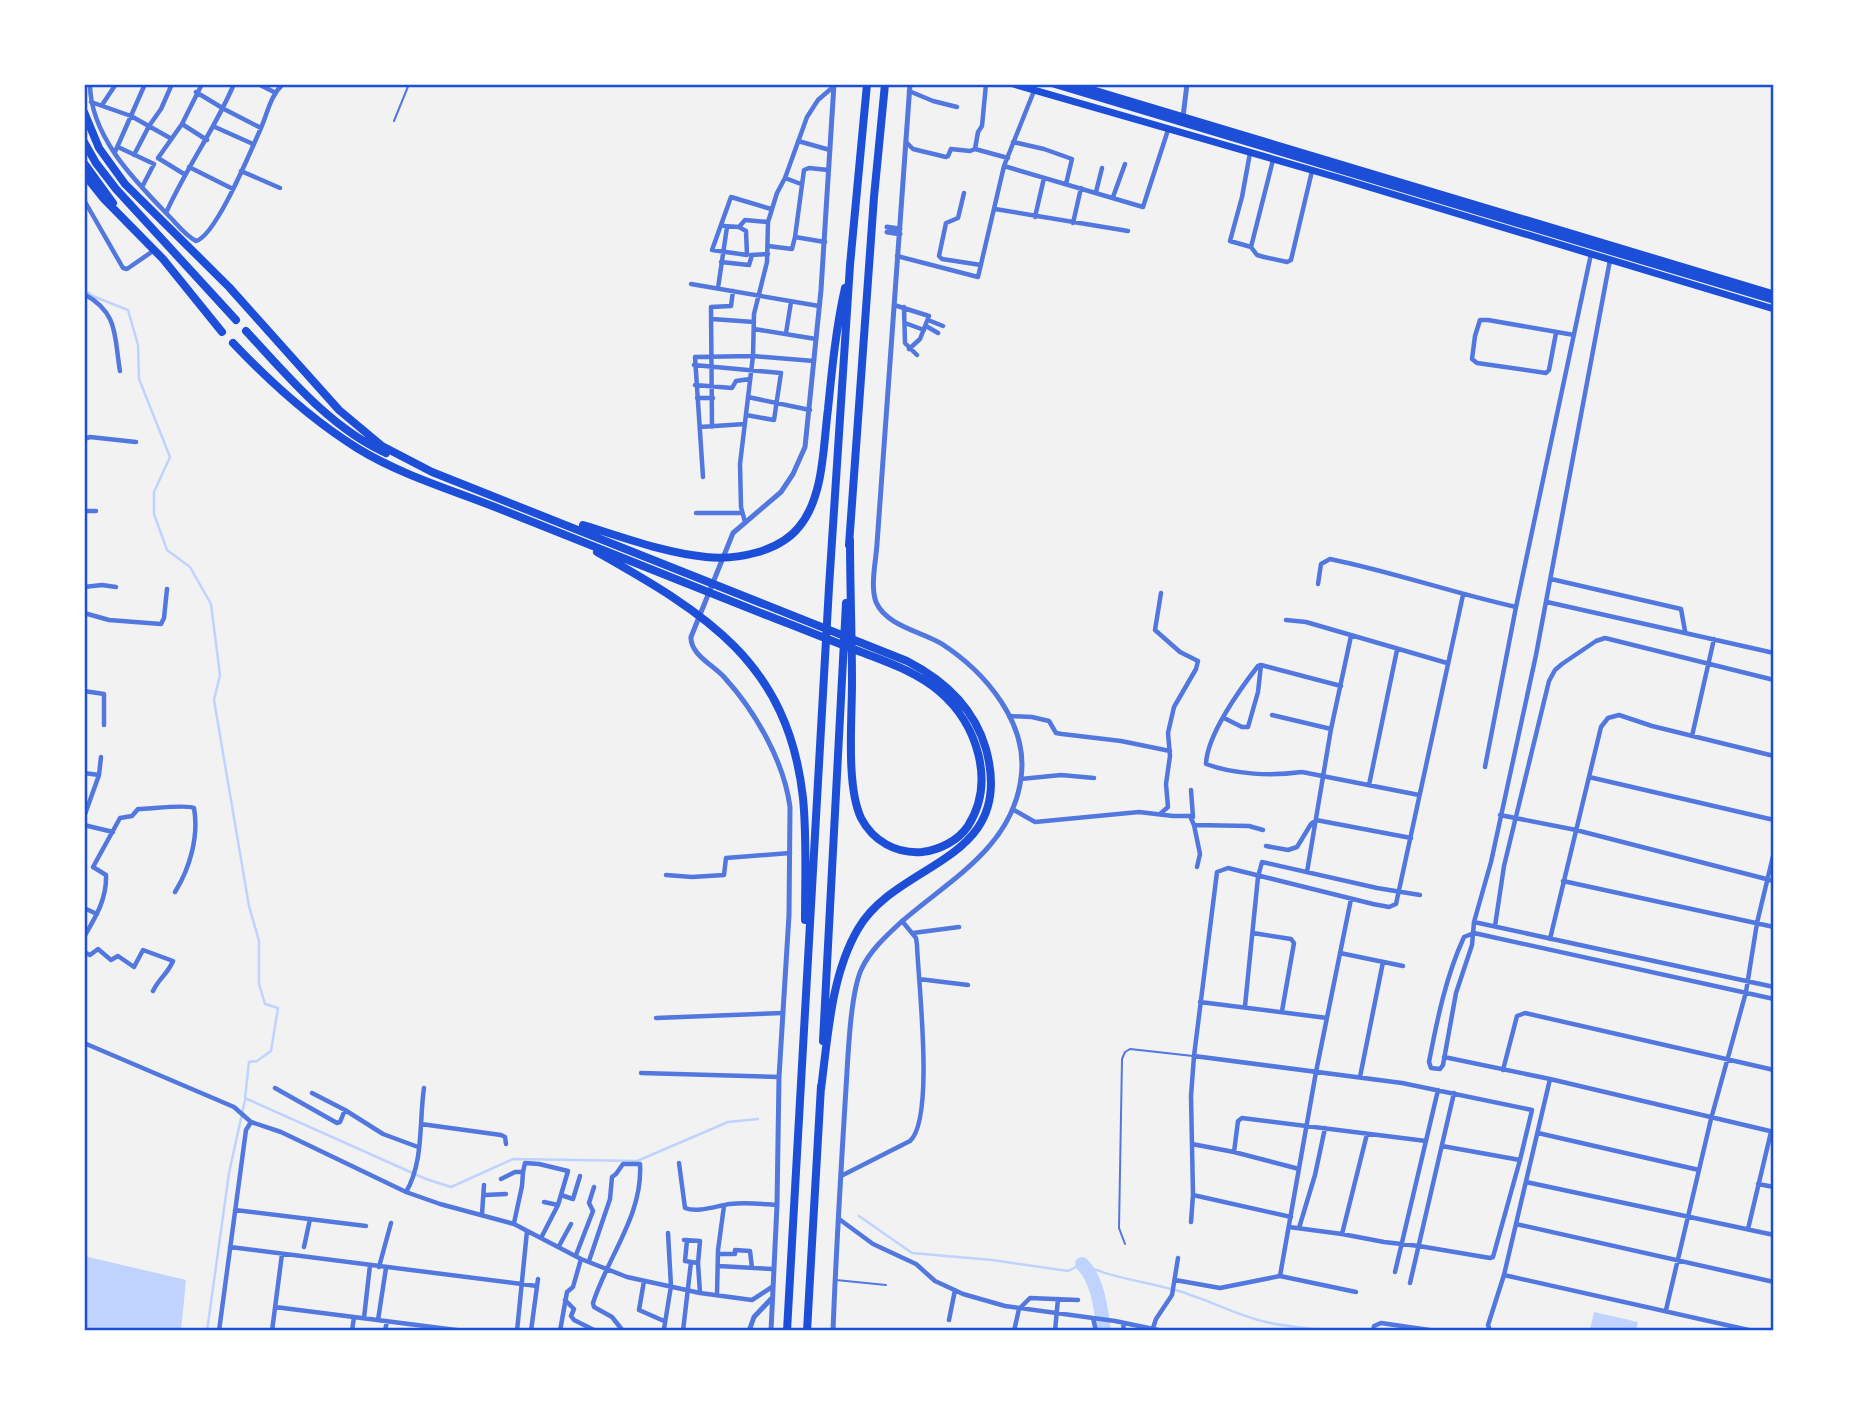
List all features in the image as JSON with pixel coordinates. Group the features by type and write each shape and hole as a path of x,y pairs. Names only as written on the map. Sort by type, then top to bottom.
{"highway":[{"path":"1013,84 1774,309"},
{"path":"1055,84 1774,300"},
{"path":"1074,84 1774,294"},
{"path":"787,1331 850,264 867,87"},
{"path":"807,1331 850,540 870,249 885,88"},
{"path":"84,112 99,148 125,184 229,287 347,417 374,440 399,456"},
{"path":"1234,148 1239,133"},
{"path":"84,142 116,189 236,320"},
{"path":"84,163 111,198 117,212"},
{"path":"1348,181 1352,167"},
{"path":"84,174 117,212 155,249 222,331"},
{"path":"1622,264 1626,250"},
{"path":"533,511 690,555 722,558 753,553 776,544 798,528 806,517 814,495 840,313 850,264"},
{"path":"1699,286 1703,273"},
{"path":"246,331 290,378 341,425 372,446 441,476 732,590 794,621"},
{"path":"233,343 286,393 361,451 399,469 730,601 794,621 923,669 959,699 983,741 990,772 990,788 981,822 951,856 889,895 859,927 839,978 821,1088"},
{"path":"572,538 681,601 720,632 748,661 769,692 788,733 804,816 806,983"},
{"path":"850,540 853,773 857,808 871,832 888,846 905,851 932,850 946,845 964,832 978,805 981,773 974,741 951,702 931,684 867,650"}],"street":[{"path":"90,84 90,102 98,124 142,187 193,240 200,241 206,236 233,189 274,92 283,84"},
{"path":"102,105 116,84"},
{"path":"117,150 145,84"},
{"path":"134,155 161,109 171,84"},
{"path":"184,174 158,158 181,124 202,84"},
{"path":"166,213 184,174 215,127 234,84"},
{"path":"258,84 274,92"},
{"path":"832,1331 849,1052 858,979 867,958 902,921 967,869 999,836 1014,810 1021,779 1020,751 1009,716 996,692 970,665 941,643 893,619 883,612 876,601 876,567 910,84"},
{"path":"975,149 982,126 986,84"},
{"path":"1183,117 1187,84"},
{"path":"745,522 741,513 740,464 753,356 754,322 768,254 768,222 812,107 834,85"},
{"path":"771,1331 779,1077 789,915 788,794 774,757 747,707 724,678 694,649 691,636 730,538 773,500 793,474 806,441 825,242 834,85"},
{"path":"897,256 976,278 1004,166 1034,90"},
{"path":"909,91 957,107"},
{"path":"196,92 261,128"},
{"path":"90,102 131,116 170,138"},
{"path":"181,124 207,140"},
{"path":"215,127 253,144"},
{"path":"1004,166 1144,206 1168,130"},
{"path":"798,141 830,150"},
{"path":"905,141 913,149 946,157 951,149 975,149 1008,158"},
{"path":"1013,142 1072,159 1066,184"},
{"path":"117,150 154,164 142,187"},
{"path":"1250,153 1230,242 1251,247 1257,255 1287,262 1291,260 1312,171"},
{"path":"1251,247 1273,159"},
{"path":"1113,197 1125,164"},
{"path":"189,167 233,189"},
{"path":"768,246 792,249 801,205 801,184 806,168 828,170"},
{"path":"1096,192 1102,168"},
{"path":"241,172 280,187"},
{"path":"785,178 801,184"},
{"path":"1035,217 1044,178"},
{"path":"1073,223 1081,188"},
{"path":"964,193 958,218 946,223 939,256 942,259 981,265"},
{"path":"768,254 749,255 712,250 724,226 732,197 771,209"},
{"path":"84,200 123,268 127,269 155,249"},
{"path":"995,209 1128,231"},
{"path":"739,227 745,220 768,222"},
{"path":"826,222 835,223"},
{"path":"721,262 749,265 746,231 739,227 724,226"},
{"path":"718,288 724,226"},
{"path":"887,230 900,231"},
{"path":"795,237 825,242"},
{"path":"1485,767 1591,254"},
{"path":"1610,260 1547,602 1474,922 1474,933 1456,993 1444,1057 1440,1069 1430,1068 1439,1014 1455,961 1464,937 1474,933 1774,999"},
{"path":"691,284 819,306"},
{"path":"712,427 712,305 731,306 733,291"},
{"path":"84,294 98,302 110,318 120,372"},
{"path":"786,333 791,302"},
{"path":"894,305 929,316 920,339 908,349"},
{"path":"904,307 904,338 908,349 917,355"},
{"path":"712,319 754,322"},
{"path":"928,320 943,326"},
{"path":"1556,333 1549,370 1546,373 1478,363 1472,359 1480,320 1574,335"},
{"path":"905,323 938,333"},
{"path":"754,329 816,339"},
{"path":"703,477 695,357 753,356 814,361"},
{"path":"694,365 781,373 773,420 746,415"},
{"path":"695,385 733,388 736,381 750,379"},
{"path":"748,397 810,410"},
{"path":"696,398 713,398"},
{"path":"700,427 745,424"},
{"path":"84,439 90,437 136,442"},
{"path":"84,510 96,511"},
{"path":"696,513 741,513"},
{"path":"1318,584 1321,564 1330,559 1397,574 1463,595 1516,607"},
{"path":"1551,579 1681,608 1685,632"},
{"path":"84,587 116,587"},
{"path":"84,613 109,620 161,624 167,590"},
{"path":"1160,814 1168,807 1168,733 1174,707 1198,661 1180,652 1155,630 1161,593"},
{"path":"1191,1222 1191,1096 1217,872 1227,868 1393,907 1400,893 1463,595"},
{"path":"1547,602 1774,653"},
{"path":"1286,620 1306,622 1447,663"},
{"path":"1307,872 1322,777 1351,636"},
{"path":"1495,926 1515,818 1541,710 1555,670 1596,640 1605,638 1774,680"},
{"path":"1692,736 1714,639"},
{"path":"1369,785 1397,650"},
{"path":"1342,686 1258,666 1224,718 1207,753 1206,762 1242,772 1279,775 1302,772 1419,795"},
{"path":"1224,718 1242,727 1248,727 1258,692 1261,666"},
{"path":"84,691 104,694 104,725"},
{"path":"1272,715 1331,729"},
{"path":"1550,939 1601,727 1608,718 1613,715 1774,756"},
{"path":"1009,716 1049,721 1056,733 1121,741 1170,751"},
{"path":"84,817 99,775 100,757"},
{"path":"84,773 99,775"},
{"path":"1021,779 1061,775 1094,778"},
{"path":"1589,777 1774,820"},
{"path":"1191,790 1200,854 1197,867"},
{"path":"84,937 87,926 97,914 106,888 106,876 93,867 120,818 132,816 138,809 188,805 193,807 193,848 182,881 175,891"},
{"path":"1014,810 1035,821 1147,811 1193,817"},
{"path":"1500,815 1576,830 1774,881"},
{"path":"1266,846 1293,849 1316,820 1411,838"},
{"path":"84,825 113,832"},
{"path":"1194,825 1248,826 1264,830"},
{"path":"1666,1310 1726,1059 1746,992 1757,923 1774,852"},
{"path":"666,875 724,875 726,858 790,853"},
{"path":"1245,1006 1260,864 1264,862 1400,893 1420,895"},
{"path":"1563,881 1774,927"},
{"path":"1280,1276 1315,1072 1352,899"},
{"path":"84,908 97,914"},
{"path":"840,1178 910,1141 917,1130 924,1073 917,945 913,933 902,921"},
{"path":"1474,922 1774,987"},
{"path":"913,933 959,927"},
{"path":"1253,933 1293,941 1282,1011"},
{"path":"84,952 90,955 98,949 111,960 118,956 134,967 143,950 173,961 168,973 157,982 153,991"},
{"path":"1340,953 1403,966"},
{"path":"1360,1077 1383,962"},
{"path":"919,979 968,985"},
{"path":"1200,1002 1327,1018"},
{"path":"656,1018 783,1013"},
{"path":"1503,1070 1517,1016 1525,1013 1774,1070"},
{"path":"84,1043 234,1107 251,1122 281,1132 405,1192 514,1224 542,1236 578,1257 608,1269 644,1281 700,1293 752,1300 772,1287"},
{"path":"1194,1056 1360,1077 1532,1109 1493,1257 1289,1227"},
{"path":"1444,1057 1550,1079 1772,1132 1748,1229"},
{"path":"641,1073 779,1077"},
{"path":"1490,1331 1488,1325 1504,1276 1550,1079"},
{"path":"275,1088 337,1123 345,1110"},
{"path":"405,1192 411,1184 416,1158 424,1088"},
{"path":"1395,1272 1438,1090"},
{"path":"312,1093 383,1134 418,1147"},
{"path":"1410,1283 1454,1093"},
{"path":"1234,1152 1239,1119 1426,1141"},
{"path":"219,1331 246,1127 251,1122"},
{"path":"421,1124 501,1135 505,1137 506,1144"},
{"path":"1299,1228 1315,1175 1325,1128"},
{"path":"1538,1133 1699,1170"},
{"path":"1342,1234 1367,1134"},
{"path":"1192,1144 1299,1169"},
{"path":"1442,1146 1520,1160"},
{"path":"514,1224 525,1163 568,1171 558,1205 542,1236"},
{"path":"679,1163 685,1208 697,1210 724,1206 777,1205"},
{"path":"589,1261 610,1199 612,1175 616,1174 623,1164 640,1164 640,1178 632,1216 593,1304 613,1318 623,1331"},
{"path":"500,1179 512,1173 523,1172"},
{"path":"561,1195 573,1199 580,1176"},
{"path":"1526,1182 1774,1235"},
{"path":"1758,1184 1774,1187"},
{"path":"482,1214 484,1185"},
{"path":"560,1331 566,1292 573,1287 578,1257 593,1210 589,1202 594,1187"},
{"path":"485,1195 506,1194"},
{"path":"1193,1195 1291,1217"},
{"path":"544,1202 558,1205"},
{"path":"717,1295 718,1252 724,1206"},
{"path":"236,1210 366,1226"},
{"path":"839,1218 873,1244 916,1264 935,1281 983,1300 1019,1309 1115,1321 1163,1331"},
{"path":"304,1247 310,1219"},
{"path":"379,1267 391,1223"},
{"path":"559,1246 571,1224"},
{"path":"1516,1224 1774,1282"},
{"path":"517,1331 527,1231"},
{"path":"664,1329 671,1286 668,1233"},
{"path":"698,1263 684,1260 685,1240 700,1241 700,1293"},
{"path":"230,1247 537,1286"},
{"path":"718,1252 735,1254 735,1250 751,1251 752,1268"},
{"path":"272,1331 282,1254"},
{"path":"1153,1328 1172,1295 1178,1258"},
{"path":"684,1331 691,1262"},
{"path":"364,1318 370,1265"},
{"path":"718,1266 773,1269"},
{"path":"378,1320 386,1268"},
{"path":"1175,1281 1220,1288 1280,1276 1356,1292"},
{"path":"1504,1276 1753,1331"},
{"path":"531,1331 538,1279"},
{"path":"644,1281 639,1310 664,1321"},
{"path":"949,1320 955,1290"},
{"path":"1014,1331 1019,1309 1030,1297 1078,1300"},
{"path":"749,1331 754,1317 771,1298"},
{"path":"1055,1331 1058,1299"},
{"path":"565,1300 574,1309 571,1316 574,1320 596,1331"},
{"path":"275,1307 464,1331"},
{"path":"352,1331 354,1317"},
{"path":"1095,1318 1096,1331"},
{"path":"385,1331 387,1321"},
{"path":"1124,1323 1124,1331"},
{"path":"1373,1331 1374,1326 1381,1323 1436,1331"}],"lane":[{"path":"394,121 409,84"},
{"path":"1125,1244 1119,1228 1122,1059 1130,1049 1194,1056"},
{"path":"835,1280 886,1284"}],"water":[{"path":"84,1256 186,1280 181,1331 84,1331"},
{"path":"1594,1312 1638,1322 1636,1331 1590,1329"}],"waterway":[{"path":"84,290 128,310 138,345 139,379 170,457 154,492 154,514 167,550 190,567 211,604 220,675 214,700 249,906 259,941 259,984 265,1004 278,1008 271,1051 257,1061 249,1062 245,1098 426,1179 451,1187 513,1159 637,1161 728,1122 758,1119"},
{"path":"207,1331 229,1173 245,1100"},
{"path":"859,1216 912,1253 992,1260 1068,1271 1082,1264 1116,1276 1186,1293 1254,1319 1330,1331"},
{"path":"1082,1264 1095,1286 1104,1331"}]}
